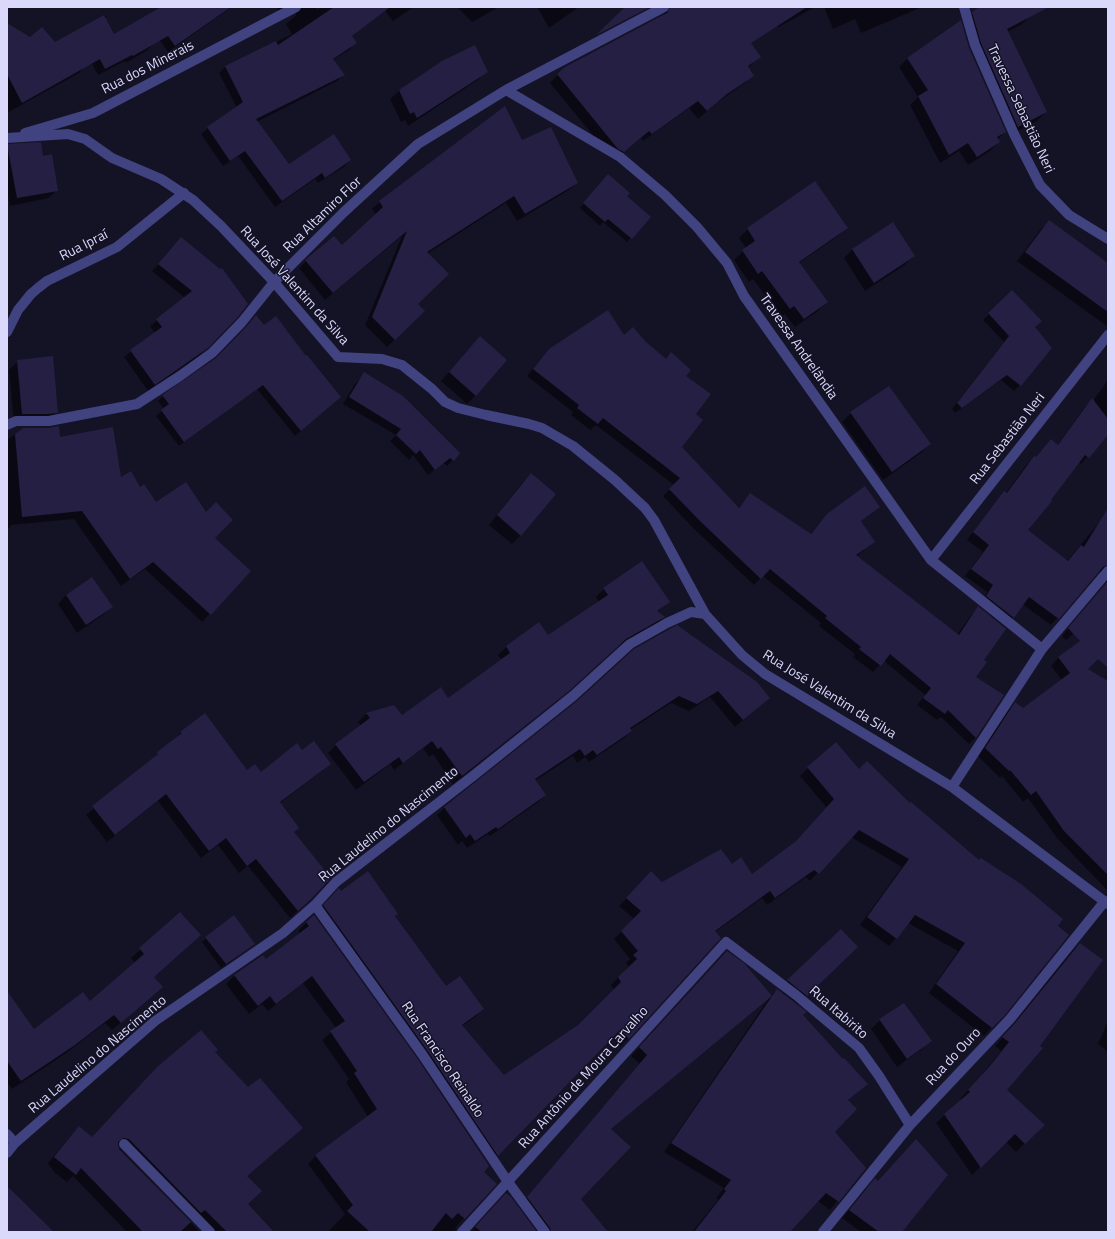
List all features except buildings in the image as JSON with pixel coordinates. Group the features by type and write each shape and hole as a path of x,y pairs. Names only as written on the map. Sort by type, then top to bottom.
{"street":[{"name":"Rua dos Minerais","path":"7,138 92,112 296,7"},
{"name":"Travessa Sebastião Neri","path":"964,7 975,45 1014,134 1040,185 1069,215 1108,238"},
{"name":"Rua Altamiro Flor","path":"7,425 16,421 49,421 137,404 212,353 242,322 274,282 344,212 418,144 506,90 662,8"},
{"name":"Travessa Andrelândia","path":"506,90 620,157 665,195 697,227 727,263 744,296 931,560 1042,649"},
{"name":"Rua José Valentim da Silva","path":"7,138 68,134 85,139 112,158 161,179 184,193 208,214 274,282 338,357 382,360 402,365 432,389 445,402 458,408 542,428 573,446 610,475 645,508 654,520 705,614 742,655 765,674 952,786 1106,902"},
{"name":"Rua Ipraí","path":"7,332 14,317 21,307 38,288 47,281 117,246 184,193"},
{"name":"Rua Sebastião Neri","path":"931,560 1108,335"},
{"path":"952,786 1042,649 1108,571"},
{"name":"Rua Laudelino do Nascimento","path":"7,1153 15,1144 156,1021 283,933 316,905 336,882 573,696 630,644 667,623 691,612 705,614"},
{"name":"Rua do Ouro","path":"823,1232 910,1126 1010,1018 1106,902"},
{"name":"Rua Francisco Reinaldo","path":"316,905 422,1054 508,1182 545,1232"},
{"name":"Rua Itabirito","path":"726,942 796,995 859,1048 910,1126"},
{"name":"Rua Antônio de Moura Carvalho","path":"462,1232 726,942"},
{"path":"7,1134 15,1144"},
{"path":"124,1144 210,1232"}]}
